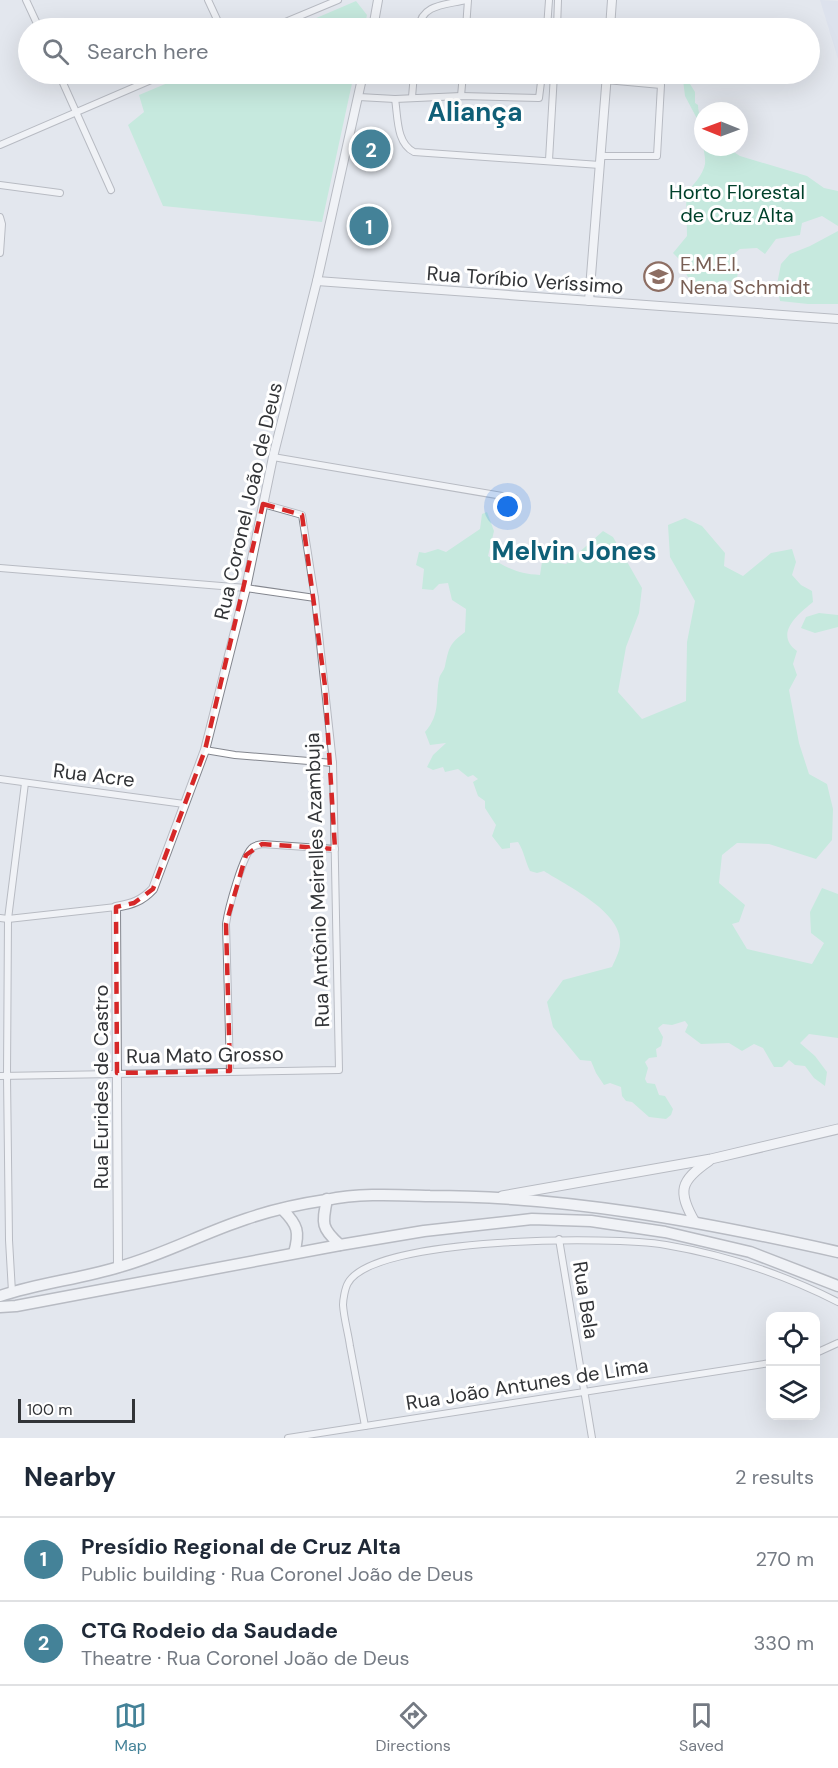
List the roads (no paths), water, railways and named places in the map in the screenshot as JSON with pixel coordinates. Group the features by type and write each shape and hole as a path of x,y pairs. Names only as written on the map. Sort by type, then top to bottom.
{"main road":[{"path":"498,1197 711,1159 838,1129"},
{"path":"695,1222 684,1204 684,1188 690,1174 711,1159"},
{"path":"0,1296 118,1268 157,1255 246,1219 282,1209 327,1199 367,1195 498,1197 630,1212 758,1234 838,1252"},
{"path":"327,1199 323,1222 326,1233 340,1245"},
{"path":"282,1209 294,1221 297,1229 298,1237 294,1253"},
{"path":"0,1307 16,1306 294,1253 424,1231 532,1219 591,1221 665,1232 750,1252 838,1286"}],"street":[{"path":"26,0 34,18"},
{"path":"208,0 216,18"},
{"path":"296,18 338,0"},
{"path":"374,18 378,0"},
{"path":"422,18 429,9 467,0 466,18"},
{"path":"548,18 549,0"},
{"path":"557,18 558,0"},
{"path":"611,18 612,0"},
{"path":"64,84 111,190"},
{"path":"0,145 141,84"},
{"name":"Rua Coronel João de Deus","path":"116,907 134,903 144,898 153,889 205,750 246,588 273,457 317,281 361,84"},
{"path":"412,97 413,84"},
{"path":"461,96 462,84"},
{"path":"358,97 539,98 541,84"},
{"path":"549,160 553,84"},
{"path":"589,301 606,84"},
{"path":"395,99 401,140 407,149 414,152 549,160 601,160 657,156 661,86 649,84"},
{"path":"0,185 60,193"},
{"path":"0,217 3,224 0,253"},
{"name":"Rua Toríbio Veríssimo","path":"317,281 838,319"},
{"path":"273,457 514,498"},
{"name":"Rua Antônio Meirelles Azambuja","path":"263,504 302,515 315,598 333,764 339,1070"},
{"path":"0,568 246,588 315,598"},
{"path":"205,750 333,764"},
{"name":"Rua Acre","path":"0,779 184,804"},
{"path":"12,1292 3,1076 8,919 25,783"},
{"path":"230,1071 226,924 228,909 246,855 253,847 262,844 335,849"},
{"path":"0,918 116,907"},
{"name":"Rua Eurides de Castro","path":"116,907 118,1268"},
{"name":"Rua Mato Grosso","path":"3,1076 339,1070"},
{"path":"365,1426 343,1304 348,1282 364,1269 395,1258 427,1250 559,1239 664,1245 720,1257 779,1276 838,1302"},
{"name":"Rua Bela","path":"559,1239 592,1438"},
{"path":"0,1240 9,1240"},
{"path":"820,1351 838,1343"},
{"name":"Rua João Antunes de Lima","path":"288,1438 766,1364"}],"place":[{"name":"CTG Rodeio da Saudade","path":"371,149"},
{"name":"Presídio Regional de Cruz Alta","path":"369,226"},
{"name":"E.M.E.I. Nena Schmidt","path":"659,276"}],"district":[{"name":"Aliança","path":"475,112"},
{"name":"Melvin Jones","path":"574,551"}],"park label":[{"name":"Horto Florestal de Cruz Alta","path":"737,204"}]}
